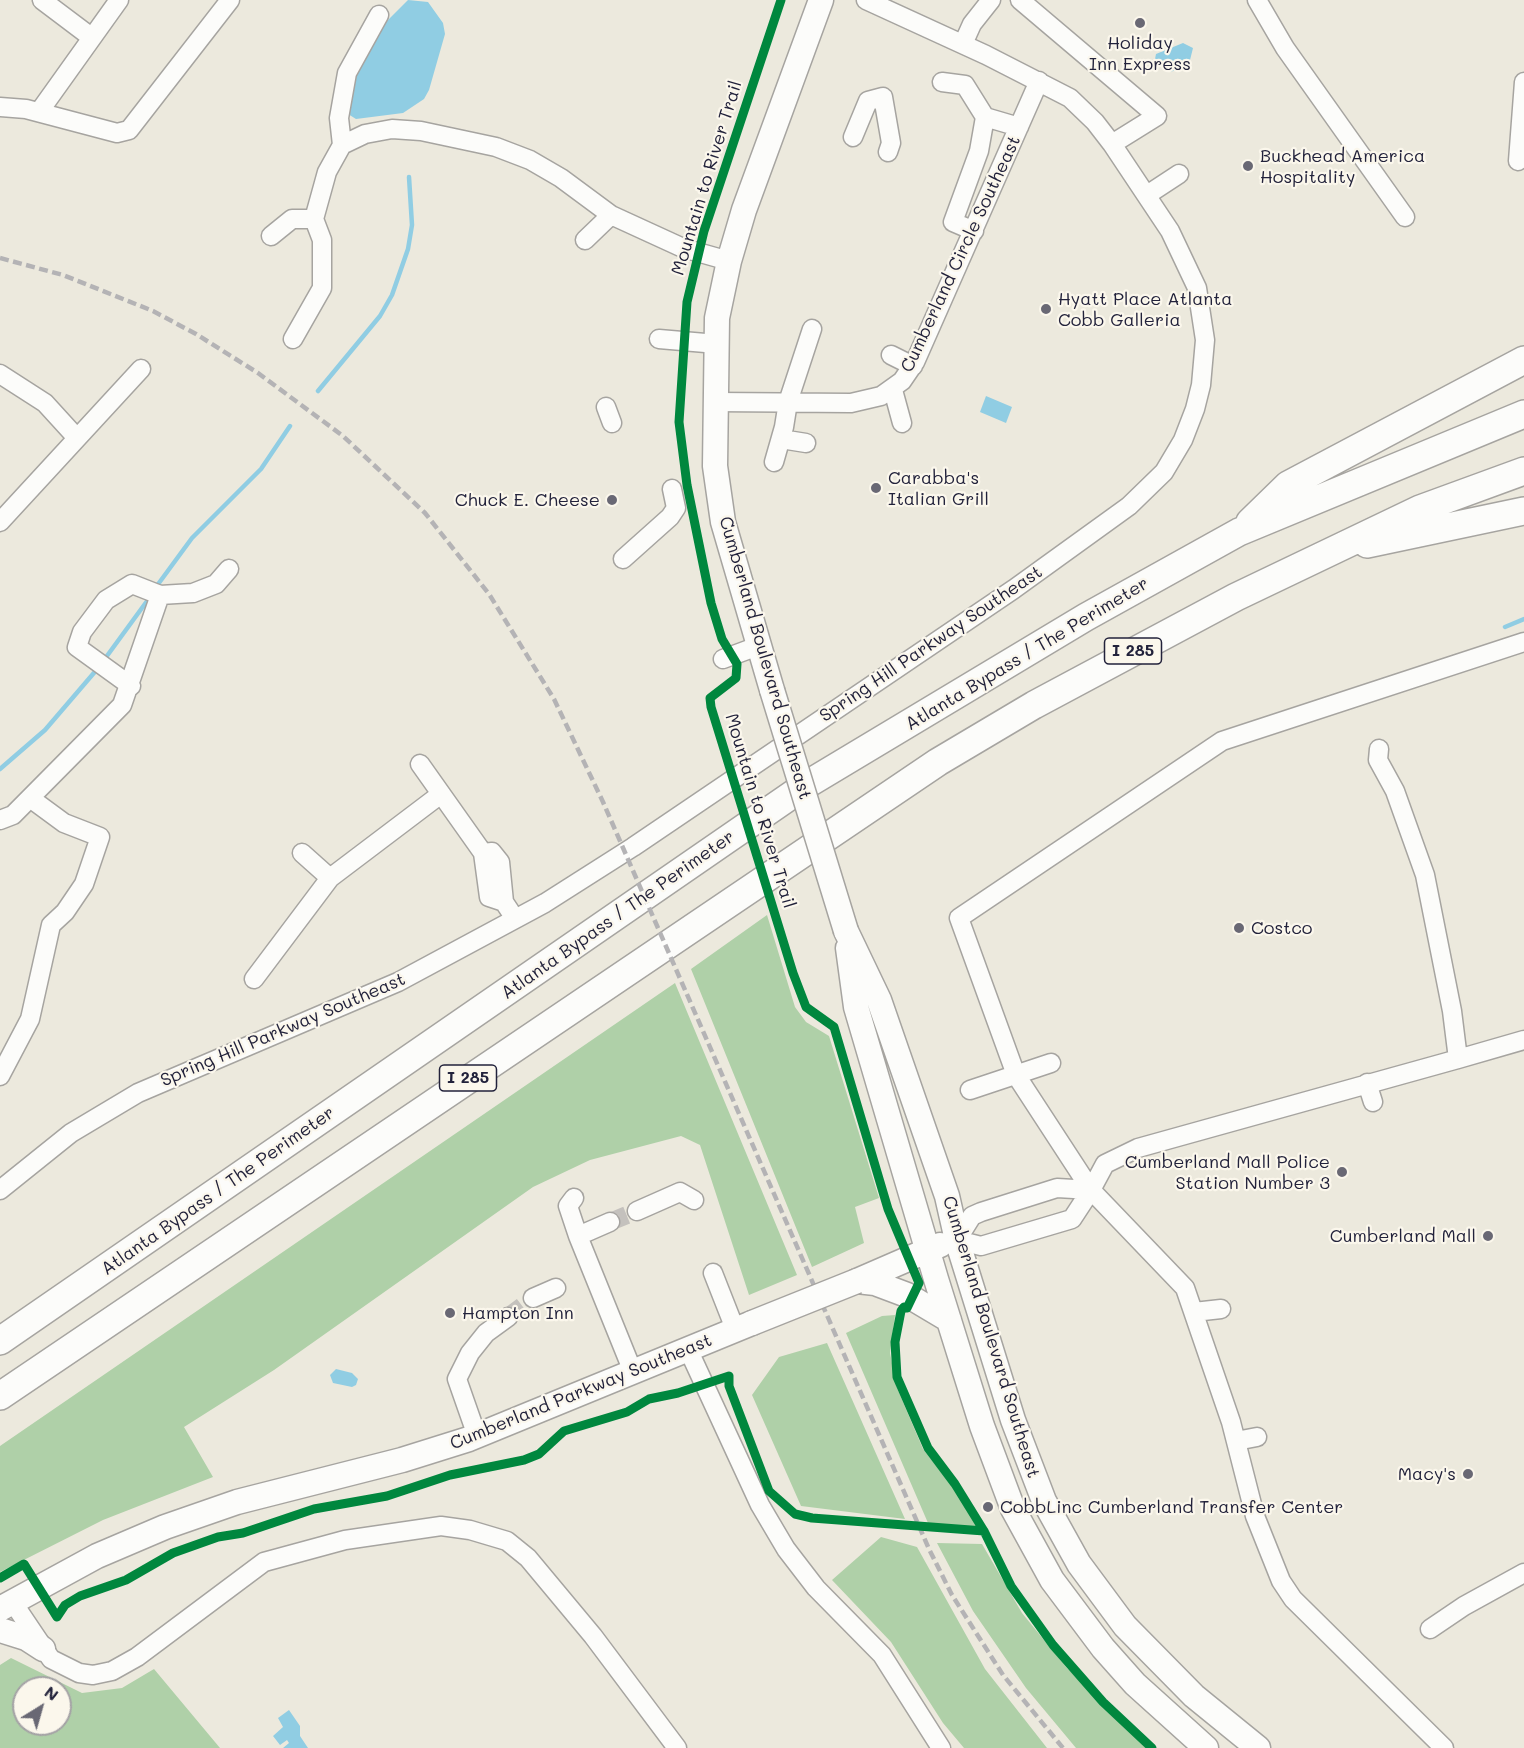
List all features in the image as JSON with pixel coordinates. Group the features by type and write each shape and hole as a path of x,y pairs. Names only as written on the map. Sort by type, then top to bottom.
{"highway":[{"path":"1239,532 1288,486 1524,360"},
{"name":"Atlanta Bypass / The Perimeter","path":"0,1341 806,785 1086,617 1239,532 1524,414"},
{"name":"I 285","path":"0,1396 938,762 1140,647 1333,549 1420,509 1524,471"},
{"path":"1333,549 1402,538 1524,511"}],"main road":[{"name":"Cumberland Boulevard Southeast","path":"821,0 744,210 729,261 717,318 714,402 715,466 723,522 758,646 846,931 886,1021 947,1196 957,1240 1030,1468 1062,1535 1097,1590 1158,1662 1230,1728 1258,1748"},
{"name":"Cumberland Boulevard Southeast","path":"846,931 856,1007 927,1249 998,1472 1033,1549 1073,1610 1135,1684 1206,1748"},
{"name":"Cumberland Parkway Southeast","path":"6,1605 97,1556 204,1513 267,1494 402,1460 477,1436 857,1281 927,1249 957,1240"},
{"path":"857,1281 875,1283 907,1295 949,1320"},
{"path":"0,1630 26,1638 43,1649"}],"street":[{"path":"42,0 91,37"},
{"path":"39,112 119,0"},
{"path":"0,107 39,112 117,133 129,130 230,0"},
{"name":"Spring Hill Parkway Southeast","path":"0,1190 71,1133 138,1093 398,982 545,903 633,847 1014,589 1130,506 1156,482 1171,461 1195,409 1201,385 1205,340 1202,306 1191,273 1170,231 1112,144 1083,109 1040,81 866,0"},
{"path":"963,44 972,24 991,0"},
{"path":"1020,0 1157,116 1112,144"},
{"path":"1257,0 1285,48 1405,217"},
{"path":"342,145 339,118 347,73 379,15"},
{"name":"Cumberland Circle Southeast","path":"714,402 867,401 893,390 913,366 1040,81"},
{"path":"942,82 965,85 985,117 1019,127"},
{"path":"1518,161 1524,82"},
{"path":"852,137 868,101 883,97 891,143 888,152"},
{"path":"974,231 953,222 979,151 985,117"},
{"path":"293,339 322,288 322,240 314,219 327,172 342,145 365,134 392,129 441,133 496,147 530,160 561,178 611,215 683,248 729,261"},
{"path":"1147,195 1179,174"},
{"path":"585,240 611,215"},
{"path":"272,236 292,219 314,219"},
{"path":"774,462 788,402 812,329"},
{"path":"659,339 717,344"},
{"path":"891,355 913,366"},
{"path":"0,522 141,369"},
{"path":"0,374 45,403 76,437"},
{"path":"893,390 902,423"},
{"path":"781,439 806,442"},
{"path":"623,559 670,517 676,508 672,489"},
{"path":"131,687 77,647 82,632 106,600 132,584 160,595 193,593 216,584 229,569"},
{"path":"0,820 13,815 122,705 131,687 160,595"},
{"path":"1443,1748 1293,1599 1281,1581 1255,1516 1236,1441 1185,1288 1091,1190 1016,1075 958,918 1222,741 1524,642"},
{"path":"723,658 758,646"},
{"path":"1379,749 1378,760 1395,791 1425,875 1452,1011 1458,1059"},
{"path":"420,764 483,853 489,897 504,902 515,919"},
{"path":"254,979 330,878 441,794"},
{"path":"0,1076 30,1019 51,925 65,912 84,884 100,837 64,823 30,798"},
{"path":"302,853 330,878"},
{"path":"1091,1190 1057,1188 981,1212 972,1216 957,1240 981,1246 1072,1219 1091,1190 1106,1164 1137,1148 1198,1140 1367,1083 1524,1040"},
{"path":"970,1090 1051,1064"},
{"path":"1367,1083 1373,1102"},
{"path":"637,1211 680,1192 694,1200"},
{"path":"574,1198 568,1206 578,1236 633,1372"},
{"path":"578,1236 610,1222"},
{"path":"713,1273 744,1326"},
{"path":"533,1298 556,1288"},
{"path":"1194,1312 1221,1309"},
{"path":"477,1436 457,1379 470,1353 486,1333 508,1317"},
{"path":"688,1349 768,1520 798,1567 874,1646 941,1748"},
{"path":"1236,1441 1257,1437"},
{"path":"6,1605 58,1664 79,1673 93,1675 112,1671 159,1641 264,1562 345,1540 441,1526 507,1541 528,1558 593,1636 677,1748"},
{"path":"1430,1629 1524,1573"}],"green space":[{"path":"767,915 795,1007 806,1022 829,1036 879,1198 855,1207 864,1243 812,1267 691,969"},
{"path":"675,983 797,1275 749,1295 700,1145 681,1136 590,1160 533,1187 274,1370 184,1427 213,1477 103,1520 0,1572 0,1446"},
{"path":"895,1315 890,1353 897,1388 923,1449 954,1489 977,1527 928,1523 846,1333 882,1316"},
{"path":"827,1343 905,1519 801,1506 752,1395 779,1357"},
{"path":"881,1537 917,1547 985,1669 1047,1748 964,1748 943,1723 891,1642 832,1580"},
{"path":"937,1543 982,1544 1022,1613 1066,1667 1146,1748 1076,1748 1026,1688 973,1611"},
{"path":"11,1658 48,1676 12,1676 12,1736 72,1736 72,1688 82,1693 122,1688 154,1669 220,1748 0,1748 0,1665"}],"water":[{"path":"408,0 428,2 443,23 445,34 429,90 424,99 403,113 356,119 348,114 350,83 380,28"},
{"path":"1183,43 1193,48 1190,60 1179,69 1170,72 1163,69 1159,60 1155,59 1156,54"},
{"path":"986,396 1012,407 1006,423 980,412"},
{"path":"336,1369 352,1373 358,1379 356,1385 352,1387 333,1383 330,1375"},
{"path":"289,1710 300,1726 300,1736 308,1748 283,1748 289,1743 287,1740 280,1745 273,1736 283,1727 278,1718"}],"waterway":[{"path":"318,391 380,316 392,295 408,249 412,225 409,177"},
{"path":"156,587 192,538 261,469 290,426"},
{"path":"104,660 150,597"},
{"path":"1505,627 1524,619"},
{"path":"0,769 45,730 99,667"}],"tunnel":[{"path":"610,1222 637,1211"},
{"path":"508,1317 533,1298"}],"railway":[{"path":"0,258 63,275 153,311 196,334 258,373 343,436 425,513 489,594 554,699 603,802 929,1549 952,1595 1003,1675 1063,1748"}],"cycle path":[{"name":"Mountain to River Trail","path":"781,0 704,231 687,302 679,422 687,485 711,603 722,639 737,664 736,678 710,698 711,707 793,973 806,1007 834,1027 888,1209 919,1283 907,1308 904,1307 901,1311 895,1342 897,1377 928,1448 955,1484 984,1531 1011,1586 1053,1645 1103,1702 1152,1748"},
{"path":"0,1578 24,1564 57,1617 65,1605 80,1596 126,1580 173,1553 218,1537 243,1533 314,1509 387,1496 450,1475 524,1460 539,1454 564,1431 627,1412 649,1399 678,1393 729,1376 729,1386 769,1491 795,1514 812,1518 984,1531"}],"place":[{"name":"Holiday Inn Express","path":"1140,23"},
{"name":"Buckhead America Hospitality","path":"1248,166"},
{"name":"Hyatt Place Atlanta Cobb Galleria","path":"1046,309"},
{"name":"Carabba's Italian Grill","path":"876,488"},
{"name":"Chuck E. Cheese","path":"612,500"},
{"name":"Costco","path":"1239,928"},
{"name":"Cumberland Mall Police Station Number 3","path":"1342,1172"},
{"name":"Cumberland Mall","path":"1488,1236"},
{"name":"Hampton Inn","path":"450,1313"},
{"name":"Macy's","path":"1468,1474"},
{"name":"CobbLinc Cumberland Transfer Center","path":"988,1507"}]}
